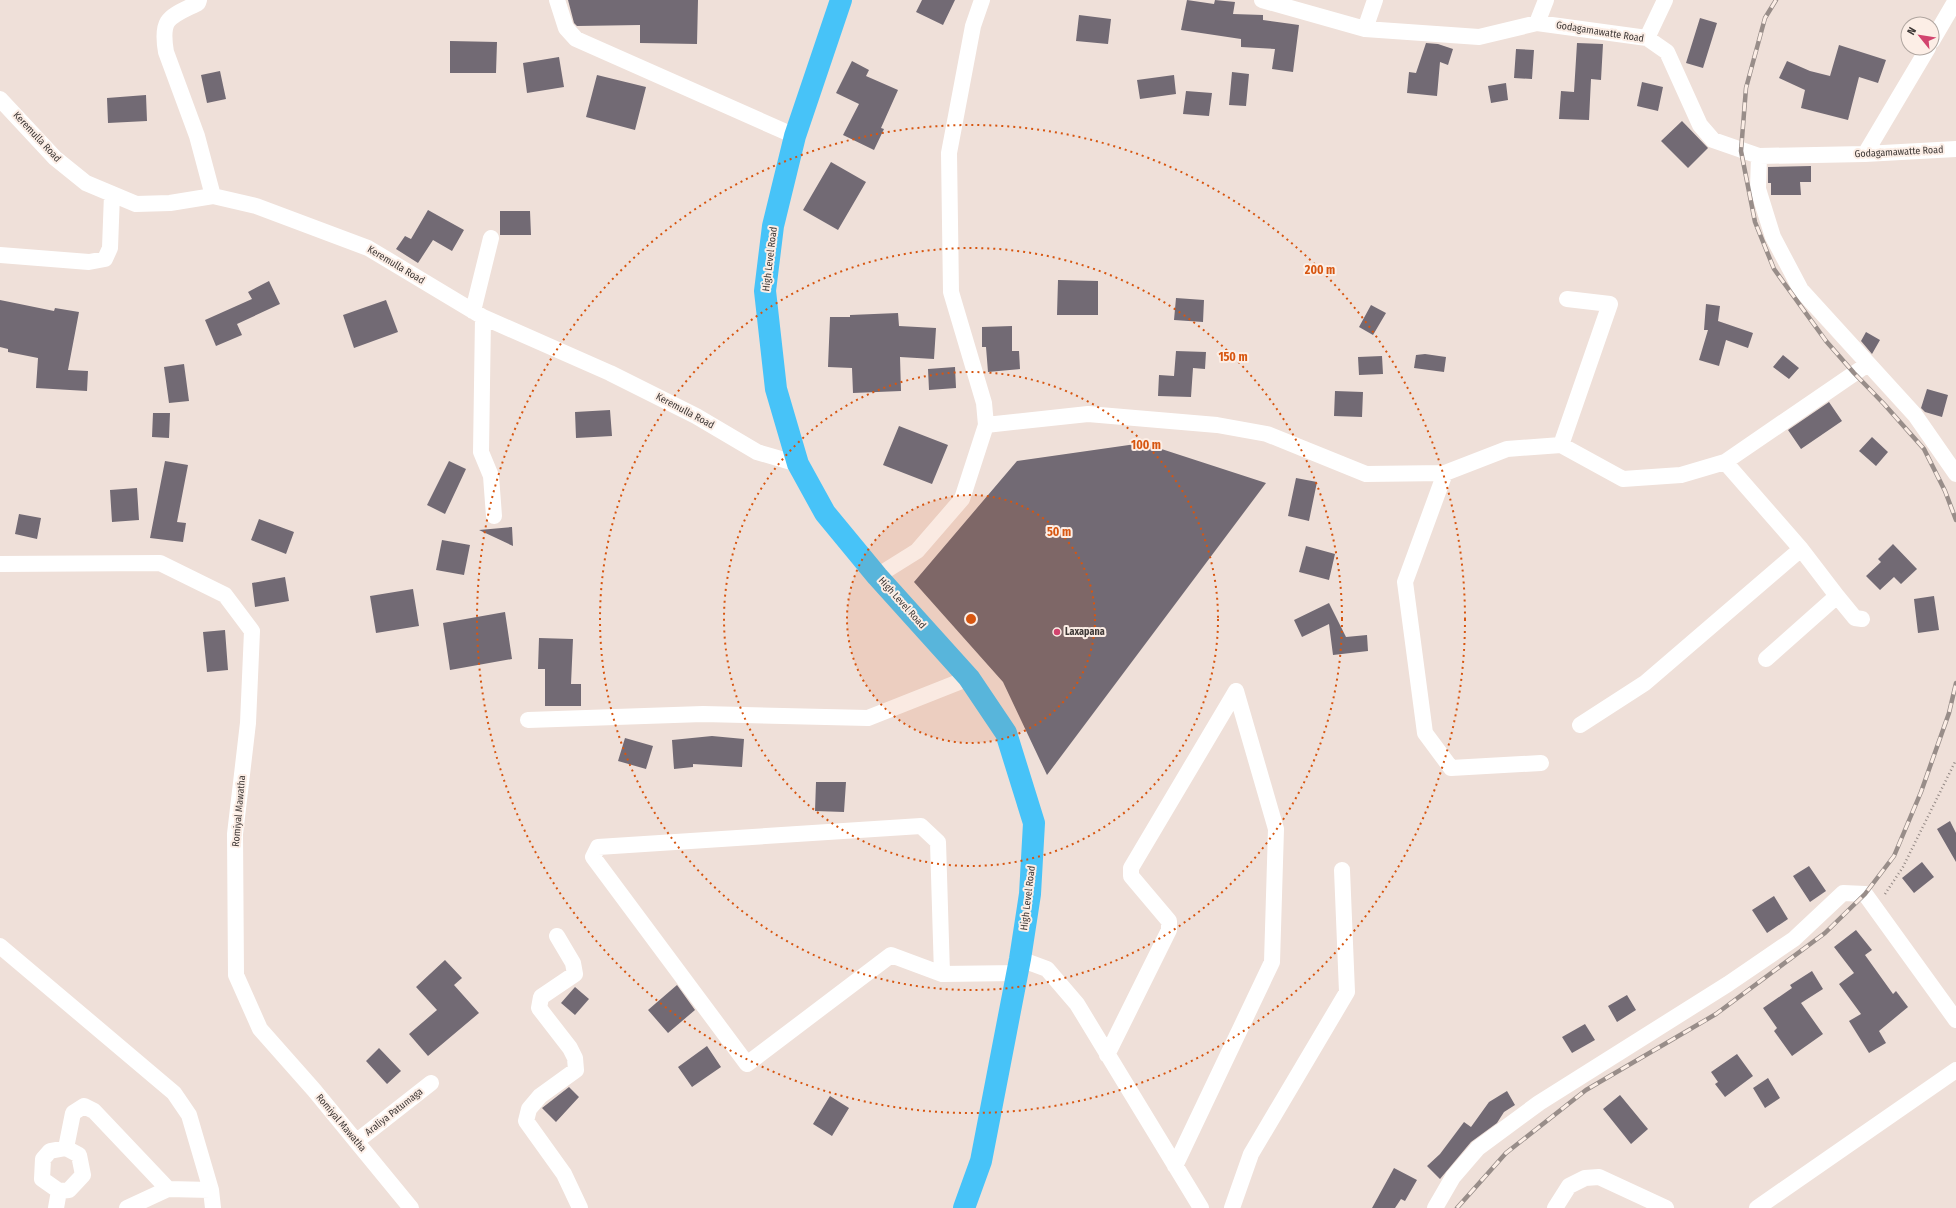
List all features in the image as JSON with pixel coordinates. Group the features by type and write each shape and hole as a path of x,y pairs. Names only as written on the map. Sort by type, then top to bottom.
{"highway":[{"name":"High Level Road","path":"842,0 795,136 773,226 765,291 776,390 798,464 825,513 877,576 970,678 1006,733 1034,823 1030,894 1018,966 982,1161 964,1208"}],"street":[{"path":"199,0 198,3 178,12 166,23 163,38 166,52 197,136 213,196"},
{"path":"557,0 566,28 576,39 795,136"},
{"path":"877,576 917,551 962,500 986,425 984,403 951,292 949,153 973,26 982,0"},
{"name":"Godagamawatte Road","path":"1262,0 1365,29 1479,37 1537,23 1647,38 1668,52 1700,125 1713,140 1759,156 1865,154 1956,149"},
{"path":"1365,29 1375,0"},
{"path":"1537,23 1546,0"},
{"path":"1647,38 1665,0"},
{"path":"1940,27 1956,0"},
{"path":"1865,154 1923,56"},
{"name":"Keremulla Road","path":"0,99 55,158 86,183 136,204 170,203 213,196 256,206 368,248 478,314 610,373 696,416 757,452 798,464"},
{"path":"1759,156 1758,189 1760,196 1773,237 1801,290 1915,415 1956,474"},
{"path":"0,255 89,262 105,258 110,248 112,194"},
{"path":"491,238 478,314 481,452 491,476 494,516"},
{"path":"1561,445 1610,304 1567,298"},
{"path":"986,425 1088,414 1217,425 1267,434 1366,474 1445,472 1507,449 1561,445 1623,479 1681,476 1725,462 1868,364"},
{"path":"1725,462 1801,549 1855,618 1862,619"},
{"path":"1445,472 1405,582 1425,733 1451,768 1541,762"},
{"path":"1580,725 1645,683 1801,549"},
{"name":"Romiyal Mawatha","path":"0,564 160,563 225,595 252,631 248,723 235,834 236,975 260,1029 357,1141 411,1208"},
{"path":"1766,659 1837,596"},
{"path":"528,720 703,714 868,718 970,678"},
{"path":"1107,1055 1169,930 1169,921 1131,876 1131,868 1236,691 1276,829 1272,962 1175,1166"},
{"path":"942,974 938,842 921,826 598,847 593,857 747,1064 891,955 942,974 1018,966 1047,969 1076,1004 1201,1208"},
{"path":"1232,1208 1251,1154 1346,992 1342,870"},
{"path":"1435,1208 1453,1177 1478,1148 1539,1103 1728,984 1794,939 1844,894 1865,894 1956,1020"},
{"path":"557,936 573,962 575,974 542,997 540,1008 570,1048 575,1058 576,1070 540,1096 528,1109 526,1121 564,1174 580,1208"},
{"path":"0,946 174,1093 189,1115 211,1190 213,1208"},
{"path":"1757,1208 1956,1070"},
{"name":"Araliya Patumaga","path":"357,1141 431,1083"},
{"path":"66,1148 73,1113 84,1106 94,1110 168,1189"},
{"path":"66,1148 79,1155 83,1175 69,1190 58,1191 42,1179 43,1158 50,1151 66,1148"},
{"path":"1555,1208 1569,1186 1584,1178 1599,1177 1666,1208"},
{"path":"126,1208 168,1189 211,1190"},
{"path":"56,1208 58,1191"}],"path":[{"path":"1876,908 1903,867 1956,760"}],"building":[{"path":"568,0 698,0 697,44 640,43 640,25 577,26 574,23"},
{"path":"922,0 955,0 943,25 916,12"},
{"path":"1187,0 1214,4 1215,0 1235,2 1233,14 1263,15 1263,20 1299,25 1293,72 1272,69 1275,49 1241,47 1241,39 1181,30"},
{"path":"1079,15 1111,19 1108,44 1076,41"},
{"path":"1700,18 1717,23 1703,68 1686,63"},
{"path":"450,41 497,42 496,73 450,73"},
{"path":"1426,43 1438,44 1453,49 1448,65 1440,62 1437,96 1407,93 1409,72 1416,73"},
{"path":"1577,43 1603,44 1601,80 1591,79 1589,120 1559,119 1561,91 1574,92"},
{"path":"1839,45 1886,60 1878,83 1859,77 1848,120 1801,108 1805,90 1779,78 1787,61 1810,71 1830,76"},
{"path":"1516,49 1534,50 1532,79 1514,78"},
{"path":"559,57 564,87 527,93 523,63"},
{"path":"852,61 869,70 866,76 898,90 881,128 884,129 874,150 843,135 859,104 836,93"},
{"path":"220,71 226,99 207,103 201,75"},
{"path":"1232,72 1249,74 1246,106 1229,105"},
{"path":"597,75 646,87 635,130 586,117"},
{"path":"1174,75 1176,94 1140,99 1137,80"},
{"path":"1642,82 1663,87 1658,111 1637,106"},
{"path":"1506,83 1508,100 1491,103 1488,86"},
{"path":"1186,91 1212,93 1209,116 1183,114"},
{"path":"146,95 147,121 108,123 107,98"},
{"path":"1682,121 1708,148 1688,168 1661,141"},
{"path":"831,162 866,182 838,230 803,210"},
{"path":"1811,166 1811,182 1800,182 1801,195 1771,195 1771,183 1768,183 1768,167"},
{"path":"428,210 464,230 452,251 433,240 418,263 396,249 405,236 411,239"},
{"path":"500,211 530,211 531,235 500,235"},
{"path":"1058,280 1098,281 1098,315 1057,315"},
{"path":"269,281 280,304 237,324 242,335 216,346 205,320 252,299 248,292"},
{"path":"1176,298 1204,300 1203,322 1174,320"},
{"path":"0,300 54,311 55,308 79,312 68,370 88,371 87,391 36,388 38,358 8,352 8,349 0,347"},
{"path":"386,300 398,332 354,348 343,315"},
{"path":"1706,304 1720,306 1718,321 1753,333 1748,348 1726,340 1719,366 1699,360 1708,330 1704,330"},
{"path":"1371,305 1386,313 1373,335 1359,327"},
{"path":"898,313 899,326 936,328 934,359 900,357 901,391 853,393 852,368 828,367 830,317"},
{"path":"1012,326 1012,351 1019,351 1020,369 988,372 986,347 982,347 982,327"},
{"path":"1866,332 1880,340 1872,354 1861,341"},
{"path":"1176,351 1206,352 1205,369 1193,368 1191,397 1158,396 1159,375 1174,376"},
{"path":"1425,354 1446,357 1444,372 1414,368 1416,355"},
{"path":"1783,355 1799,368 1789,379 1773,367"},
{"path":"1382,356 1383,374 1359,375 1358,357"},
{"path":"184,364 189,401 169,403 164,367"},
{"path":"955,367 956,388 929,390 928,369"},
{"path":"1927,389 1948,395 1942,417 1925,412 1921,408"},
{"path":"1335,391 1363,392 1362,417 1334,416"},
{"path":"1829,402 1842,421 1801,449 1788,430"},
{"path":"610,410 612,436 576,438 575,412"},
{"path":"153,413 170,413 169,438 152,437"},
{"path":"899,426 948,445 932,484 883,465"},
{"path":"1872,437 1888,452 1876,466 1859,451"},
{"name":"Laxapana","path":"1143,443 1266,483 1047,775 1003,682 914,582 1017,461"},
{"path":"165,461 188,465 177,522 186,523 183,542 150,538"},
{"path":"449,461 466,469 445,514 427,505"},
{"path":"1296,478 1317,482 1309,521 1288,516"},
{"path":"137,488 139,520 112,522 110,490"},
{"path":"19,514 41,518 37,539 15,534"},
{"path":"259,519 294,532 286,554 251,540"},
{"path":"512,527 513,546 479,530"},
{"path":"442,540 470,545 464,575 436,570"},
{"path":"1893,544 1917,569 1901,584 1894,577 1880,590 1866,576 1881,562 1878,559"},
{"path":"1306,546 1335,554 1329,580 1299,572"},
{"path":"285,577 289,601 255,607 252,583"},
{"path":"413,589 419,626 376,633 370,596"},
{"path":"1934,596 1939,630 1918,633 1914,599"},
{"path":"1329,603 1346,637 1367,635 1368,651 1333,655 1329,624 1302,637 1294,620"},
{"path":"505,612 512,659 450,670 443,623"},
{"path":"225,630 228,670 207,672 203,632"},
{"path":"539,638 573,639 571,684 581,684 581,706 545,706 545,669 538,669"},
{"path":"712,736 744,739 742,767 693,764 693,767 674,769 672,740"},
{"path":"625,738 653,746 646,769 618,761"},
{"path":"816,782 846,782 844,812 815,811"},
{"path":"1950,821 1956,833 1956,862 1937,829"},
{"path":"1922,862 1934,877 1914,893 1902,878"},
{"path":"1809,866 1826,891 1810,902 1793,876"},
{"path":"1774,896 1788,919 1767,933 1752,910"},
{"path":"1856,930 1872,950 1865,955 1893,994 1896,991 1908,1007 1879,1031 1886,1043 1869,1053 1849,1021 1861,1014 1839,984 1854,973 1834,947"},
{"path":"445,960 462,978 454,985 479,1013 428,1056 409,1034 437,1010 416,987"},
{"path":"1812,971 1823,989 1801,1003 1823,1034 1792,1056 1774,1031 1777,1028 1763,1008 1792,988 1790,985"},
{"path":"677,985 695,1010 668,1033 648,1010"},
{"path":"575,987 589,999 575,1015 561,1003"},
{"path":"1627,995 1636,1010 1617,1022 1608,1006"},
{"path":"1585,1024 1595,1040 1572,1053 1562,1037"},
{"path":"707,1046 721,1067 692,1087 678,1067"},
{"path":"379,1048 401,1071 387,1084 366,1061"},
{"path":"1737,1054 1753,1076 1725,1097 1715,1084 1718,1082 1711,1072"},
{"path":"1768,1078 1780,1098 1765,1108 1753,1088"},
{"path":"569,1087 579,1097 556,1122 542,1108"},
{"path":"1507,1091 1515,1105 1504,1112 1497,1123 1471,1142 1440,1179 1427,1166 1440,1154 1464,1122 1471,1127 1489,1102"},
{"path":"1620,1095 1648,1129 1631,1144 1603,1109"},
{"path":"830,1096 849,1108 832,1136 813,1124"},
{"path":"1394,1168 1417,1180 1405,1201 1401,1199 1395,1208 1372,1208"}],"railway":[{"path":"1776,0 1765,18 1746,88 1741,151 1755,222 1774,269 1826,341 1924,449 1945,491 1956,520"},
{"path":"1457,1208 1506,1153 1586,1090 1716,1014 1825,933 1865,894 1894,856 1921,792 1949,713 1956,683"}],"place":[{"name":"Laxapana","path":"1057,632"}]}
